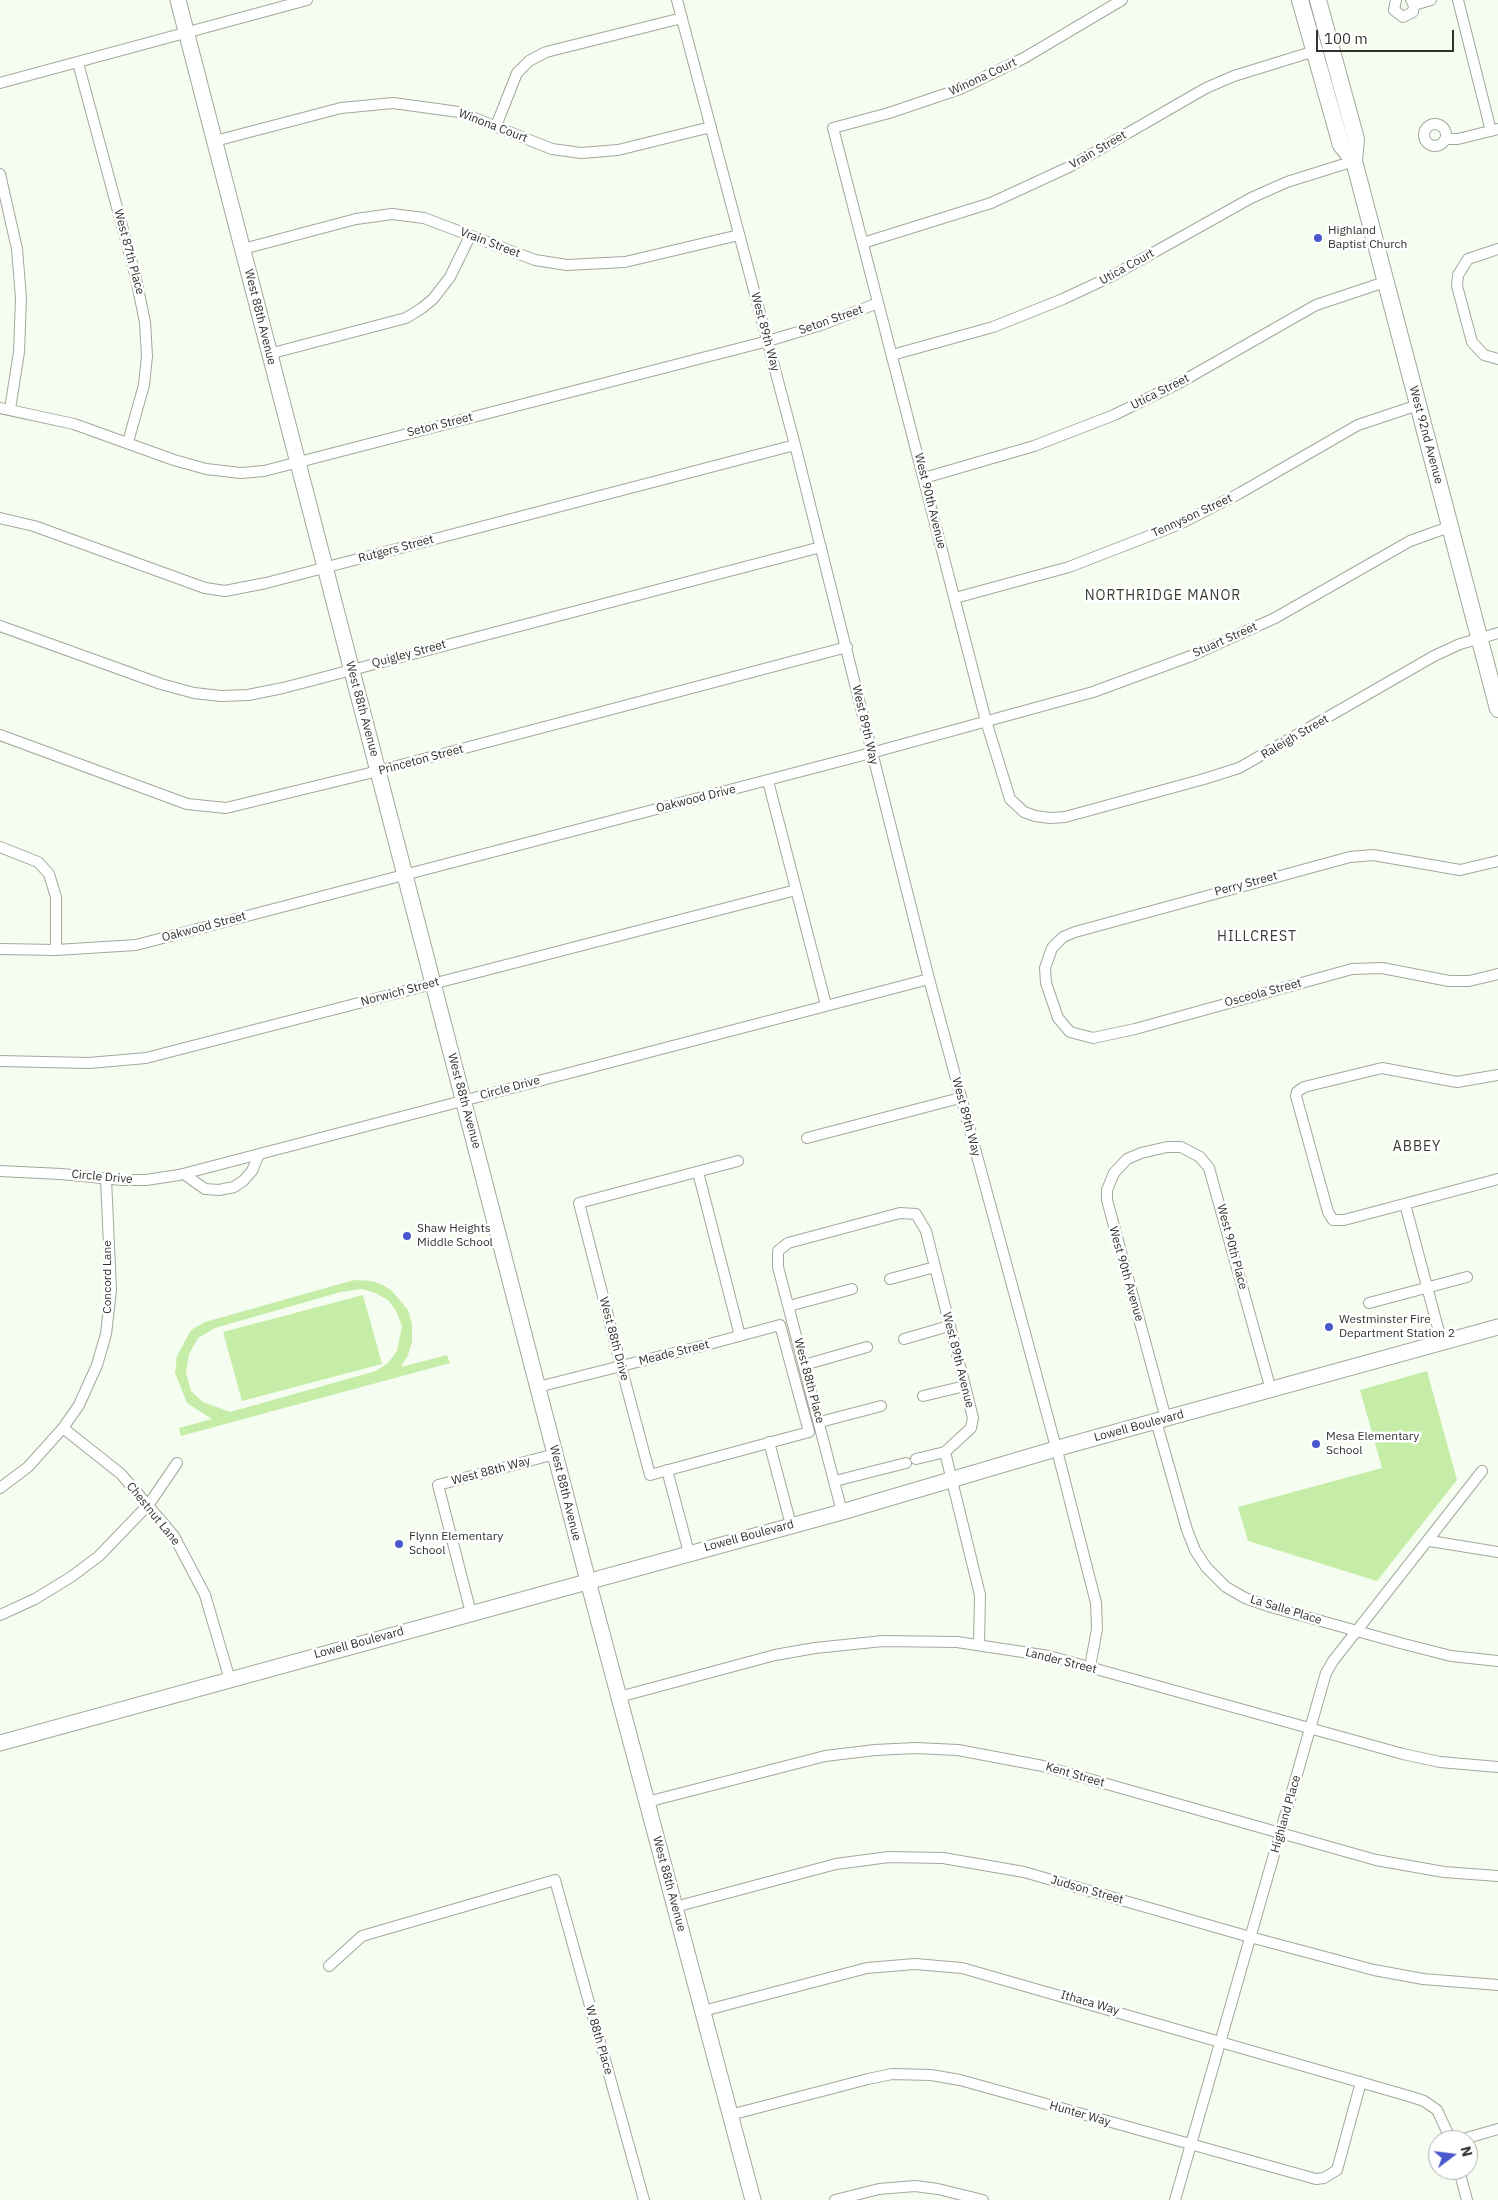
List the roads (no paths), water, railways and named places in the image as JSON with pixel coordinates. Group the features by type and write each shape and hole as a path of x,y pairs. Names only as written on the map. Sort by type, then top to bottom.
{"main road":[{"name":"West 92nd Avenue","path":"1300,0 1322,49"},
{"name":"West 92nd Avenue","path":"1318,0 1322,49 1319,63 1341,145 1354,160 1498,709"}],"street":[{"name":"West 88th Avenue","path":"178,0 588,1581 753,2200"},
{"path":"0,83 307,0"},
{"name":"West 89th Way","path":"677,0 795,445 847,647 871,753 960,1098 1056,1448 1096,1603 1096,1641 1090,1667"},
{"name":"Winona Court","path":"833,128 898,110 960,89 1024,58 1122,0"},
{"path":"1396,0 1394,10 1400,16 1410,15 1412,2 1431,0"},
{"path":"1446,138 1458,139 1495,130 1458,0"},
{"path":"496,126 518,74 530,61 546,52 682,18"},
{"name":"Vrain Street","path":"863,243 991,203 1070,167 1206,88 1234,76 1322,49"},
{"name":"West 87th Place","path":"78,63 135,274 146,322 147,356 144,386 128,442"},
{"name":"Winona Court","path":"215,141 341,108 393,103 459,112 552,149 595,154 711,127"},
{"name":"West 90th Avenue","path":"833,128 986,721 1006,790 1015,805 1039,818 1057,818 1080,812"},
{"name":"Utica Court","path":"892,355 993,327 1063,299 1110,277 1224,211 1263,192 1305,175 1354,160"},
{"path":"0,174 17,249 21,298 19,352 5,409"},
{"name":"Vrain Street","path":"243,249 356,219 392,214 424,218 535,260 554,264 593,265 625,262 739,235"},
{"path":"269,354 398,320 414,313 433,299 442,288 470,236"},
{"path":"1498,248 1468,259 1460,269 1457,286 1463,312 1475,347 1484,355 1498,360"},
{"name":"Utica Street","path":"924,478 1034,446 1114,415 1181,382 1316,304 1385,282"},
{"name":"Seton Street","path":"5,409 74,424 193,466 231,472 264,471 768,341 821,325 878,303"},
{"name":"Tennyson Street","path":"955,598 1069,568 1164,531 1208,511 1358,425 1418,405"},
{"name":"Rutgers Street","path":"0,518 34,526 215,591 241,589 795,445"},
{"name":"Stuart Street","path":"986,721 1093,692 1191,656 1300,605 1418,537 1450,527"},
{"name":"Quigley Street","path":"0,626 161,684 194,693 234,696 261,692 821,547"},
{"name":"Raleigh Street","path":"1080,812 1204,779 1252,762 1426,660 1460,644 1498,633"},
{"name":"Princeton Street","path":"0,735 176,801 205,808 226,808 378,771 847,647"},
{"name":"Oakwood Drive","path":"405,874 871,753 986,721"},
{"path":"768,780 826,1006"},
{"path":"0,847 38,862 50,874 56,897 56,950"},
{"name":"Perry Street","path":"1050,997 1045,968 1048,955 1056,942 1074,932 1350,857 1373,855 1460,870 1471,869 1498,861"},
{"name":"Oakwood Street","path":"0,949 56,950 136,945 405,874"},
{"name":"Norwich Street","path":"0,1061 89,1063 146,1058 796,890"},
{"name":"Osceola Street","path":"1050,997 1058,1018 1065,1028 1076,1034 1093,1038 1135,1029 1352,969 1382,968 1450,981 1468,981 1498,974"},
{"name":"Circle Drive","path":"0,1171 146,1180 184,1174 929,979"},
{"path":"1498,1075 1457,1082 1382,1068 1318,1083 1297,1092 1296,1096 1328,1212 1333,1220 1344,1220 1498,1179"},
{"path":"807,1138 960,1098"},
{"name":"West 90th Place","path":"1152,1150 1174,1146 1188,1149 1200,1157 1209,1168 1271,1390"},
{"name":"West 90th Avenue","path":"1152,1150 1134,1155 1120,1165 1110,1182 1107,1200 1161,1420"},
{"path":"184,1174 205,1189 219,1190 234,1187 244,1181 252,1171 259,1154"},
{"path":"738,1162 698,1172 740,1336"},
{"name":"West 88th Drive","path":"667,1470 650,1475 579,1203 698,1172"},
{"name":"Concord Lane","path":"0,1488 28,1467 63,1428 85,1393 106,1334 110,1290 106,1179"},
{"path":"1405,1204 1442,1343"},
{"name":"West 89th Avenue","path":"778,1251 788,1243 900,1213 916,1214 926,1231 973,1418 971,1428 945,1452"},
{"name":"West 88th Place","path":"778,1251 778,1267 842,1512"},
{"path":"890,1279 934,1267"},
{"path":"1369,1303 1466,1277"},
{"path":"789,1306 852,1289"},
{"name":"Meade Street","path":"538,1387 780,1325 809,1432 769,1442"},
{"path":"904,1339 949,1326"},
{"name":"Lowell Boulevard","path":"0,1743 689,1552 842,1512 951,1481 963,1475 1056,1448 1498,1328"},
{"path":"804,1365 867,1347"},
{"path":"923,1396 965,1386"},
{"path":"820,1422 881,1406"},
{"name":"La Salle Place","path":"1161,1420 1190,1537 1200,1559 1219,1581 1245,1598 1358,1631 1451,1656 1498,1661"},
{"name":"Chestnut Lane","path":"63,1428 115,1469 149,1504 174,1536 202,1588 218,1632 230,1680"},
{"path":"689,1552 667,1470 769,1442 791,1525"},
{"path":"916,1459 945,1452 980,1595 979,1645"},
{"name":"West 88th Way","path":"471,1613 438,1485 555,1454"},
{"path":"0,1615 35,1599 71,1578 99,1556 149,1504 177,1463"},
{"path":"835,1481 906,1463"},
{"name":"Highland Place","path":"1175,2200 1326,1673 1430,1541 1482,1471"},
{"path":"1430,1541 1498,1552"},
{"name":"Lander Street","path":"619,1697 774,1655 815,1648 892,1641 979,1645 1049,1656 1310,1730 1440,1762 1498,1766"},
{"name":"Kent Street","path":"647,1802 816,1757 875,1750 958,1750 1043,1766 1376,1860 1444,1872 1498,1876"},
{"name":"Judson Street","path":"675,1907 836,1864 889,1857 934,1858 977,1862 1024,1872 1342,1962 1413,1977 1498,1985"},
{"name":"W 88th Place","path":"329,1966 362,1936 555,1880 644,2200"},
{"name":"Ithaca Way","path":"704,2012 867,1968 892,1965 929,1965 962,1968 1412,2097 1431,2105 1441,2117 1447,2130"},
{"name":"Hunter Way","path":"730,2115 868,2078 913,2073 960,2080 1316,2179 1333,2174 1340,2162 1361,2082"},
{"path":"1478,2135 1498,2129"},
{"path":"1462,2180 1467,2200"},
{"path":"835,2200 879,2189 915,2186 983,2200"}],"place":[{"name":"Highland Baptist Church","path":"1318,238"},
{"name":"Shaw Heights Middle School","path":"407,1236"},
{"name":"Westminster Fire Department Station 2","path":"1329,1327"},
{"name":"Mesa Elementary School","path":"1316,1444"},
{"name":"Flynn Elementary School","path":"399,1544"}],"district":[{"name":"NORTHRIDGE MANOR","path":"1163,596"},
{"name":"HILLCREST","path":"1257,937"},
{"name":"ABBEY","path":"1417,1147"}]}
